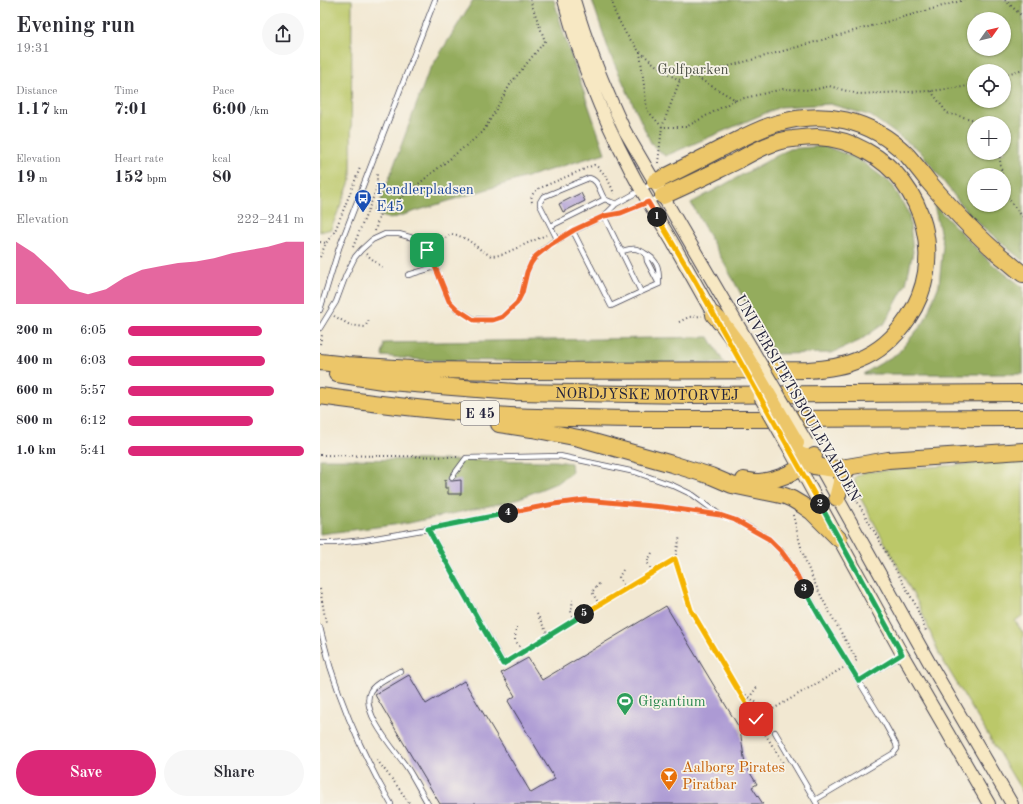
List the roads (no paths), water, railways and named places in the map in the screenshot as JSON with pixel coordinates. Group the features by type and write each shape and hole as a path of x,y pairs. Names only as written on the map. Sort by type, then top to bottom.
{"highway":[{"path":"655,182 756,131 776,124 795,119 824,117 847,120 867,127 885,136 906,155 969,227 993,250 1023,274"},
{"path":"320,362 420,369 518,371 808,370 834,368 859,360 881,347 900,330 915,308 924,284 928,258 926,232 918,207 906,185 888,166 866,151 842,141 817,137 791,139 766,146 663,196"},
{"path":"714,314 742,349 805,455 835,469 888,460 1023,451"},
{"name":"NORDJYSKE MOTORVEJ","path":"320,372 389,382 515,392 689,395 1023,393"},
{"name":"NORDJYSKE MOTORVEJ","path":"320,396 450,412 510,416 701,419 1023,418"},
{"path":"377,404 579,438 672,464 711,476 732,485 776,494 792,499 812,512 839,539"},
{"path":"711,476 759,482 779,478 790,474 805,455"},
{"path":"845,496 842,479 848,467"}],"main road":[{"name":"UNIVERSITETSBOULEVARDEN","path":"564,0 575,38 598,102 613,135 641,190 714,314"},
{"name":"UNIVERSITETSBOULEVARDEN","path":"574,0 595,61 625,131 663,196 742,349"},
{"name":"UNIVERSITETSBOULEVARDEN","path":"805,455 845,496 929,662 1012,804"},
{"path":"805,455 839,539 902,654 989,804"}],"lane":[{"path":"320,310 339,248 435,0"},
{"path":"557,239 540,205 541,199 545,196 589,178 596,182 605,199 616,204"},
{"path":"604,216 616,204 655,182"},
{"path":"320,328 336,302 346,275 355,257 372,240 385,234 399,234 413,238 427,250 449,301 457,309 474,320 493,320 502,317 517,303 522,293 527,272 531,263 536,256 557,239 604,216 621,213 663,196"},
{"path":"551,226 605,199"},
{"path":"604,216 642,292"},
{"path":"574,230 611,306 659,284 647,261 646,254 639,249 632,248 622,251"},
{"path":"408,275 435,267"},
{"path":"452,477 466,458 560,456 635,472 672,485 692,496 720,515"},
{"path":"320,543 364,540 554,504 585,500 663,507 720,515 735,520 769,539 781,551 792,566 822,621 885,724 896,744 897,749 894,754 816,802 775,732"},
{"path":"428,529 503,664"},
{"path":"320,627 344,705 369,762 391,804"},
{"path":"859,681 902,654"},
{"path":"400,671 373,688 370,692 369,698 370,707 374,720 383,736 398,754 428,804"}],"place":[{"name":"Pendlerpladsen E45","path":"363,213"},
{"name":"Gigantium","path":"625,716"},
{"name":"Aalborg Pirates Piratbar","path":"669,791"}],"park label":[{"name":"Golfparken","path":"693,69"}]}
